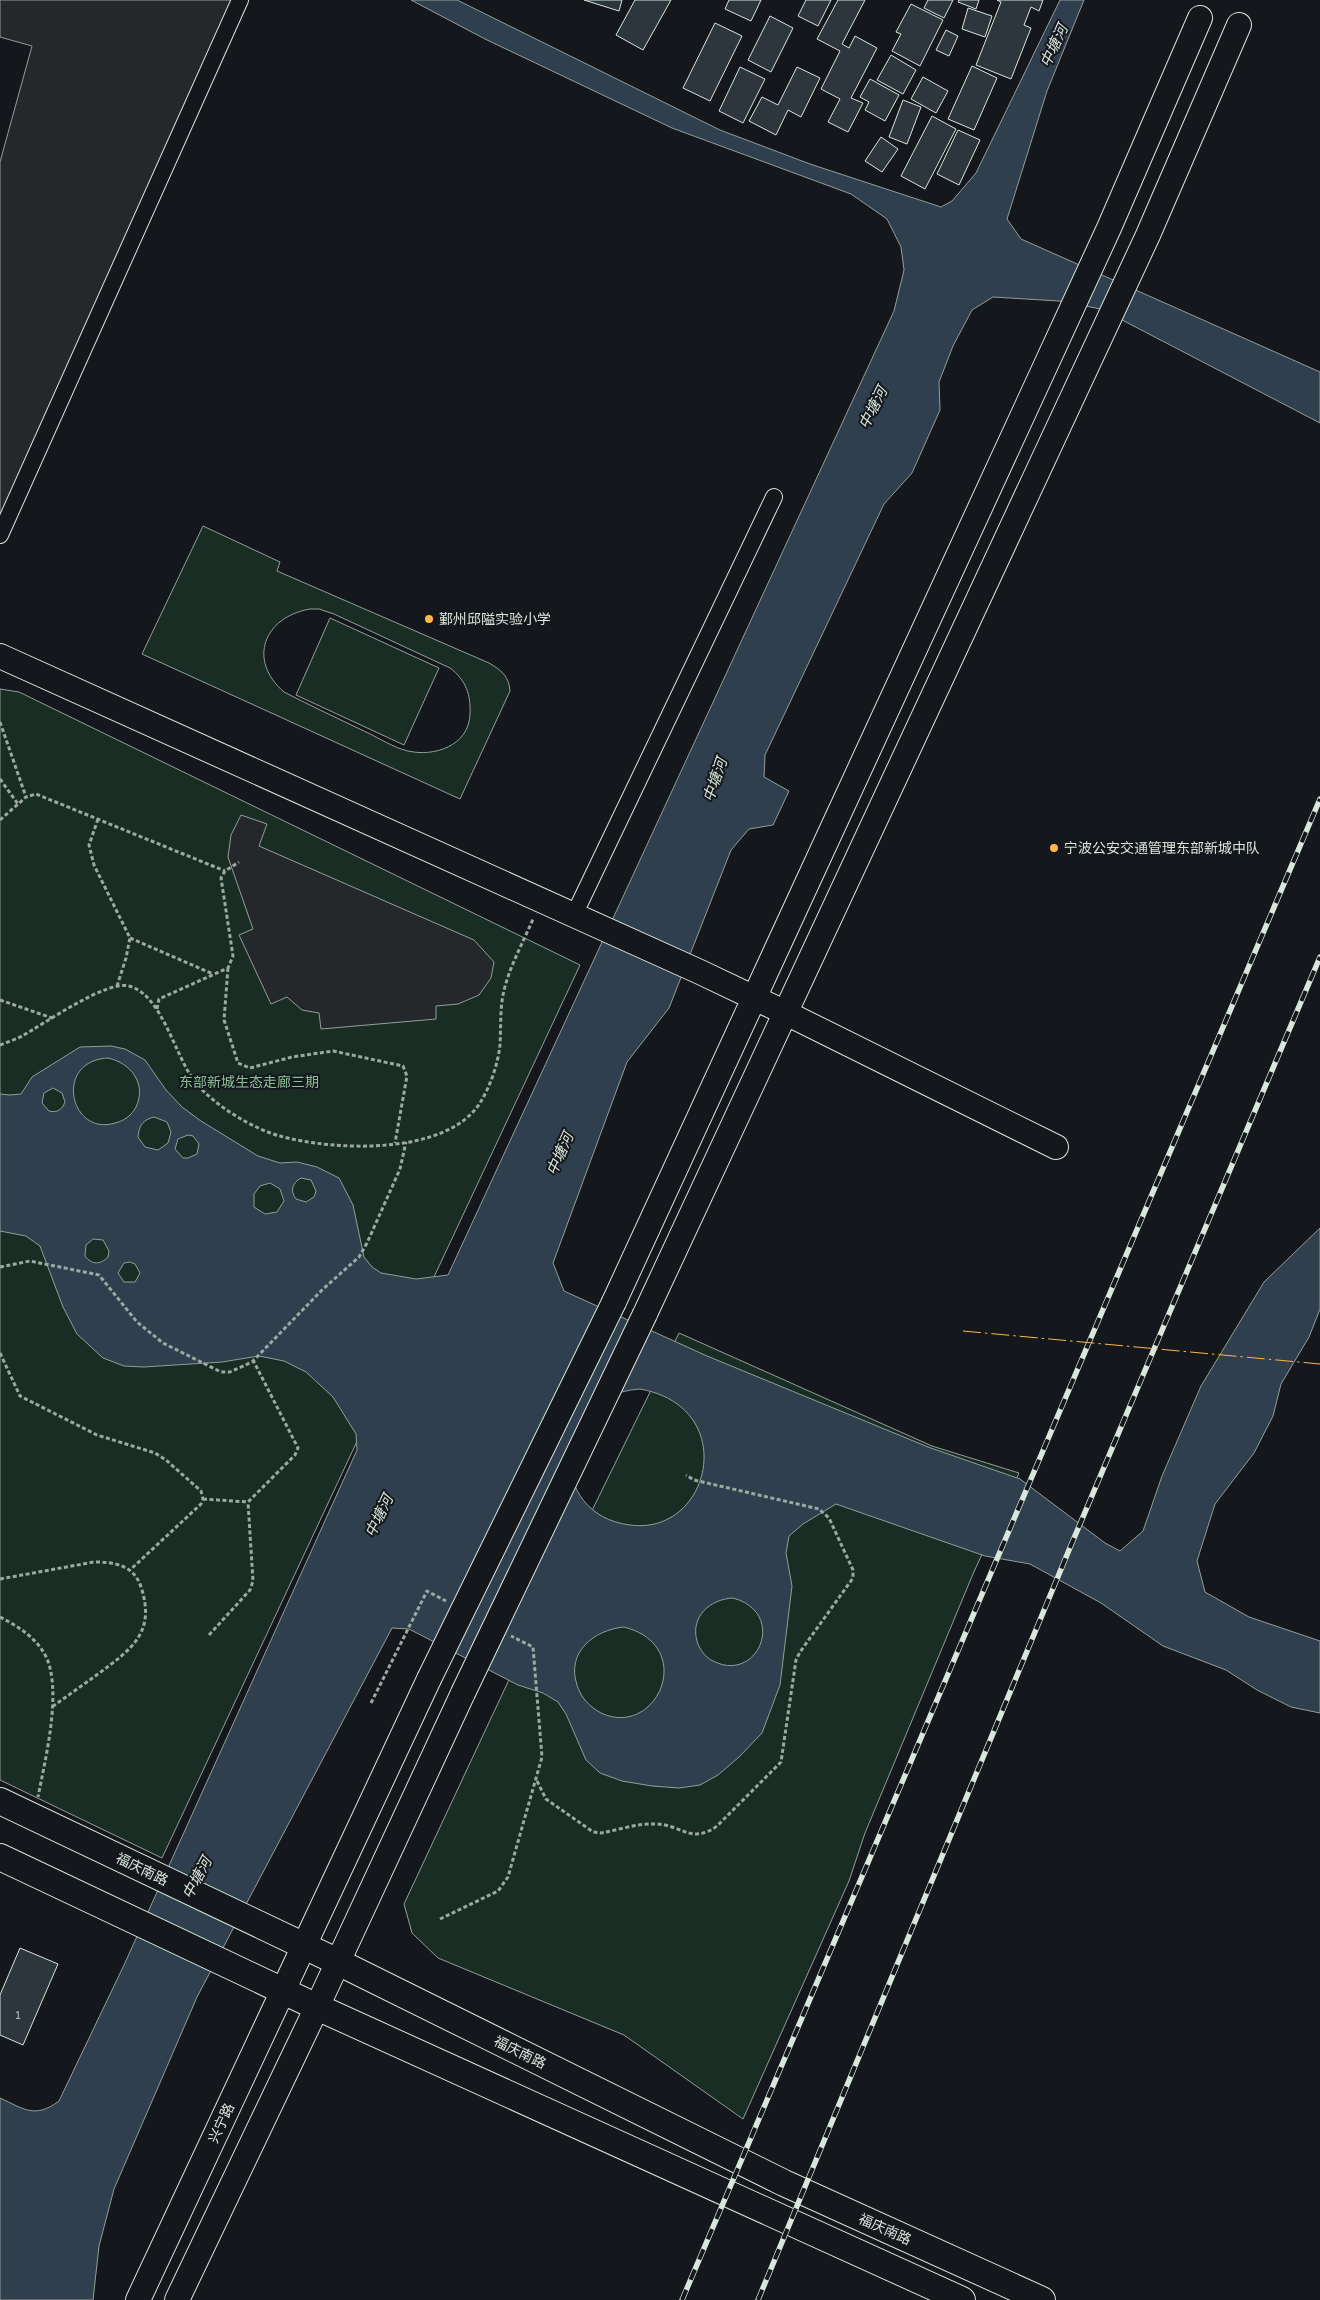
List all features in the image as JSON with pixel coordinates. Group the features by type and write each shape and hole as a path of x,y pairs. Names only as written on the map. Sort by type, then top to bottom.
{"main road":[{"name":"兴宁路","path":"138,2300 429,1679 614,1302 1100,246 1200,18"},
{"path":"177,2300 317,2007 462,1693 645,1314 786,1013 1148,235 1239,25"},
{"path":"0,656 700,972 1056,1147"},
{"name":"福庆南路","path":"0,1801 338,1962 784,2183 1042,2300"},
{"path":"0,1857 317,2007 962,2300"}],"street":[{"path":"0,535 240,0"},
{"path":"577,917 774,497"}],"path":[{"path":"0,722 26,797"},
{"path":"0,779 18,804"},
{"path":"0,820 26,797 36,794 225,871"},
{"path":"98,819 90,845 94,865 130,938 117,986"},
{"path":"239,862 225,871 221,878 233,956 228,968 224,1020 238,1063 250,1068 292,1057 334,1052 403,1066 407,1076 395,1143"},
{"path":"0,1045 20,1037 95,994 117,986 129,986 142,994 157,1010 196,1083 242,1120 279,1136 335,1146 406,1142 435,1136 456,1126 470,1116 489,1087 500,1047 503,994 541,900"},
{"path":"130,938 213,974"},
{"path":"157,1010 160,999 228,968"},
{"path":"0,1000 53,1019"},
{"path":"0,1267 30,1261 99,1275 137,1322 163,1343 221,1372 230,1372 253,1360 322,1290 358,1257 367,1243 400,1169 406,1142"},
{"path":"0,1353 20,1396 97,1435 154,1453 166,1460 201,1491 203,1499 201,1504 130,1570"},
{"path":"210,1635 250,1590 253,1581 248,1502 295,1455 298,1448 253,1360"},
{"path":"537,1781 546,1799 593,1832 601,1833 656,1824 693,1835 709,1832 717,1826 781,1762 796,1660 853,1578 853,1570 826,1514 819,1509 694,1480 686,1475"},
{"path":"203,1499 248,1502"},
{"path":"0,1578 94,1562 110,1562 124,1566 139,1581 146,1600 146,1620 140,1637 128,1652 52,1707"},
{"path":"0,1617 17,1625 34,1640 45,1654 52,1683 50,1733 34,1817"},
{"path":"372,1703 401,1644"},
{"path":"440,1919 498,1891 508,1876 537,1781 542,1757 537,1698"}],"green space":[{"path":"203,526 280,562 277,571 489,663 504,674 510,691 460,799 142,654","holes":["310,609 319,609 334,614 450,668 464,683 470,700 470,714 464,734 448,747 439,750 429,752 403,750 284,692 273,680 266,667 264,654 266,642 272,630 281,621 294,614"]},
{"path":"330,618 439,668 404,745 296,695"},
{"name":"东部新城生态走廊三期","path":"0,689 19,692 580,965 162,1858 0,1780"},
{"path":"679,1333 932,1446 1019,1473 973,1574 865,1833 849,1881 743,2119 624,2035 438,1958 412,1933 404,1904 507,1684"}],"shaded area":[{"path":"0,0 235,0 0,519 0,162 32,46 0,37"},
{"path":"241,815 267,824 259,846 474,940 494,962 491,978 479,995 458,1004 436,1006 436,1019 321,1029 319,1013 302,1010 287,997 271,1004 239,935 253,929 228,857 231,835"}],"water":[{"name":"中塘河","path":"411,0 457,0 720,130 810,164 941,207 952,201 976,173 1060,0 1084,0 1047,91 1007,219 1021,239 1320,372 1320,423 1101,309 1059,301 993,297 972,310 953,346 939,382 940,410 912,473 884,504 765,755 764,777 789,791 773,825 749,829 731,850 669,1008 627,1062 553,1263 564,1291 707,1356 928,1447 1020,1479 1105,1543 1120,1551 1143,1531 1162,1476 1201,1386 1264,1282 1320,1228 1320,1309 1309,1337 1281,1384 1273,1416 1254,1453 1215,1504 1197,1561 1205,1592 1249,1617 1320,1641 1320,1713 1291,1707 1257,1690 1226,1670 1163,1646 1101,1603 1030,1564 985,1556 836,1504 803,1524 789,1536 786,1553 792,1586 780,1685 762,1733 718,1775 700,1785 679,1788 652,1786 622,1781 600,1773 586,1760 566,1714 558,1702 543,1693 518,1685 409,1629 392,1628 197,1997 114,2189 99,2246 93,2300 0,2300 0,2098 23,2109 36,2111 43,2110 59,2101 124,1965 357,1450 356,1434 333,1397 306,1372 284,1361 259,1356 222,1362 144,1367 124,1366 103,1358 77,1334 63,1307 40,1246 26,1236 0,1231 0,1094 21,1094 32,1077 80,1047 111,1046 125,1049 145,1060 166,1090 182,1107 258,1156 280,1163 297,1162 317,1167 339,1178 353,1205 364,1257 372,1267 381,1273 416,1279 448,1275 894,311 904,270 901,247 887,219 851,194 672,128 485,39","holes":["108,1058 124,1065 135,1076 140,1090 136,1107 132,1113 122,1121 115,1123 100,1124 87,1119 79,1109 74,1097 74,1084 80,1071 91,1062","53,1088 62,1093 65,1102 61,1109 54,1112 49,1111 42,1103 44,1093","154,1117 167,1122 171,1132 168,1143 158,1150 145,1147 138,1137 139,1129 147,1120","188,1135 193,1136 199,1144 197,1154 183,1158 175,1149 178,1139","301,1178 311,1180 316,1191 314,1197 306,1202 296,1199 293,1193 294,1185","270,1183 280,1189 284,1201 277,1212 265,1214 254,1207 254,1194 260,1186","93,1239 103,1240 109,1251 108,1257 99,1263 90,1261 85,1256 86,1245","130,1262 135,1264 140,1273 135,1282 124,1282 118,1273 124,1263","640,1389 672,1400 692,1419 703,1443 703,1468 695,1492 680,1511 658,1523 630,1525 603,1517 583,1500 573,1479 570,1456 575,1432 589,1411 610,1396","733,1598 750,1606 759,1617 763,1631 760,1644 754,1655 743,1663 729,1666 710,1660 699,1647 696,1632 697,1624 704,1610 710,1605","624,1627 647,1637 660,1652 664,1669 661,1687 652,1702 639,1713 621,1718 601,1713 583,1698 577,1685 575,1662 579,1653 593,1638 613,1629"]}],"building":[{"path":"584,0 622,0 619,11"},
{"path":"635,0 671,0 643,50 616,35"},
{"path":"729,0 761,0 751,21 725,9"},
{"path":"806,0 831,0 818,26 798,16"},
{"path":"838,0 865,0 842,44 849,48 855,36 877,48 851,98 863,103 848,132 828,122 840,99 821,89 840,51 817,39"},
{"path":"928,0 953,0 944,18 924,8"},
{"path":"959,0 979,0 976,9 958,2"},
{"path":"997,0 1043,0 1039,11 1031,7 1024,25 1031,28 1011,79 976,65 1001,2"},
{"path":"911,4 943,20 920,66 892,51 901,34 896,32"},
{"path":"968,8 992,16 985,37 962,29"},
{"path":"770,16 793,28 771,72 748,60"},
{"path":"715,23 742,36 710,101 683,88"},
{"path":"946,30 958,36 949,56 936,50"},
{"path":"891,55 916,70 903,94 877,80"},
{"path":"972,66 997,78 974,130 948,119"},
{"path":"740,67 765,79 743,123 719,111"},
{"path":"797,67 820,78 801,117 788,110 776,135 749,121 762,97 778,105"},
{"path":"923,77 948,91 936,113 911,99"},
{"path":"870,79 899,95 885,121 865,110 869,102 860,97"},
{"path":"903,100 921,107 907,144 889,137"},
{"path":"932,116 956,129 925,189 901,176"},
{"path":"958,130 980,140 959,185 937,174"},
{"path":"881,137 898,149 882,172 865,161"},
{"path":"20,1948 58,1964 23,2045 0,2035 0,1995"}],"railway":[{"path":"682,2300 1320,799"},
{"path":"758,2300 1069,1550 1320,957"}],"power":[{"path":"963,1331 1320,1364"}],"place":[{"name":"鄞州邱隘实验小学","path":"429,619"},
{"name":"宁波公安交通管理东部新城中队","path":"1054,848"}]}
